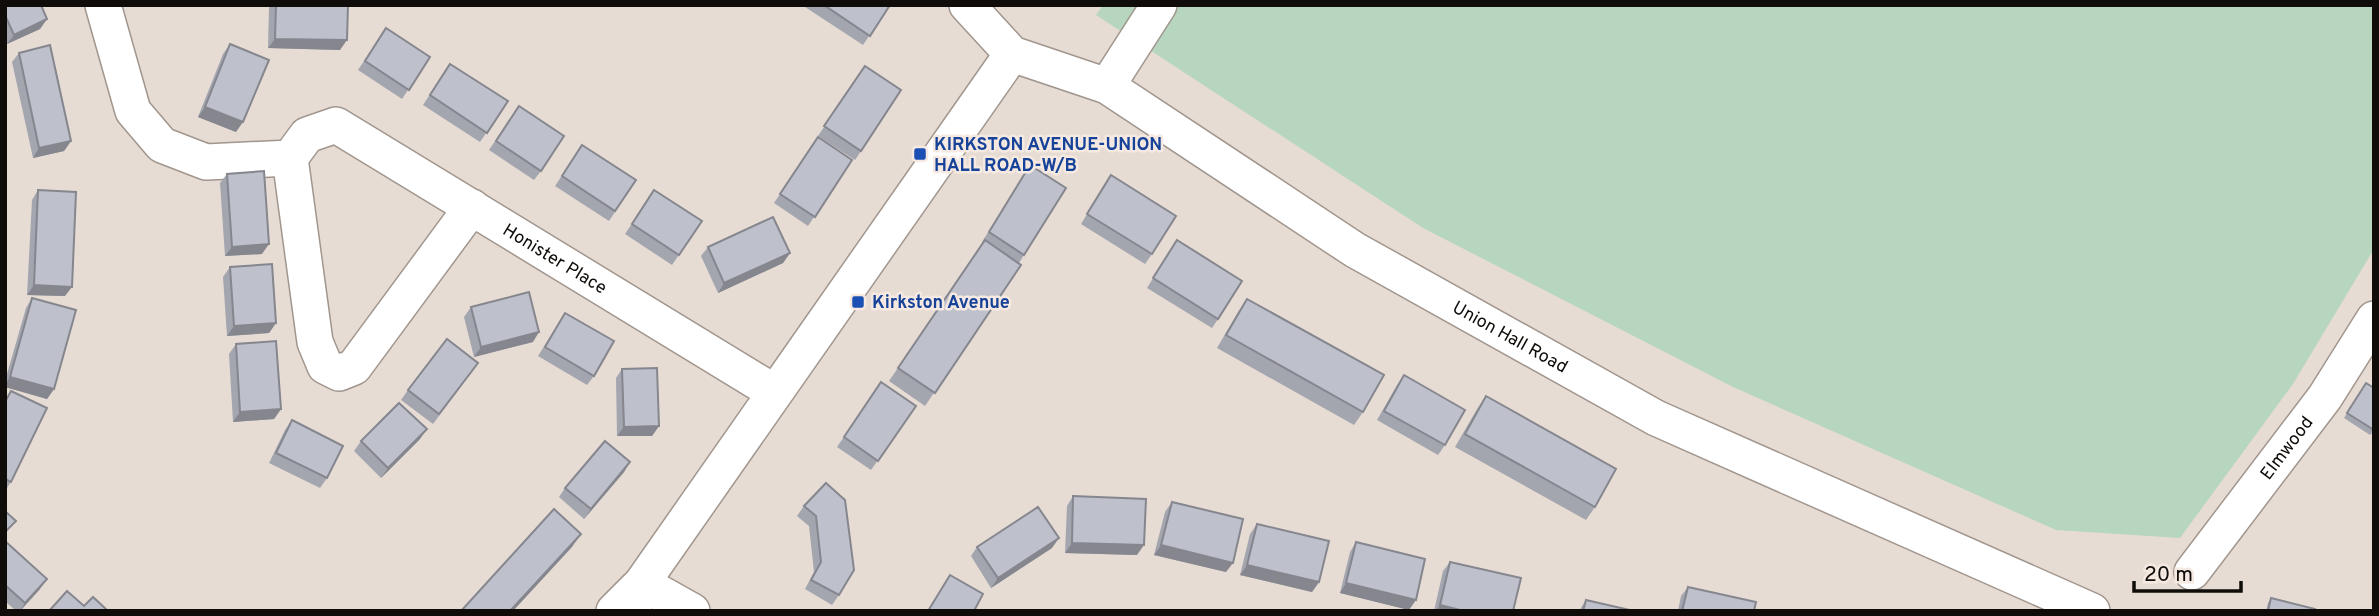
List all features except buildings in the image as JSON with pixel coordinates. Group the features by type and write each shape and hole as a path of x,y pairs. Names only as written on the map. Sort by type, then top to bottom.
{"street":[{"path":"103,5 133,111 162,145 206,162 290,158 315,342 325,366 339,373 354,367 472,207"},
{"name":"Union Hall Road","path":"967,5 1012,54 1107,86 1355,250 1656,418 2092,611"},
{"path":"1107,86 1159,5"},
{"path":"614,611 637,597 774,392 1012,54"},
{"name":"Honister Place","path":"290,158 307,135 336,125 774,392"},
{"name":"Elmwood","path":"2192,572 2325,397 2374,319"},
{"path":"637,597 692,611"}],"green space":[{"path":"1103,5 2374,5 2374,249 2293,384 2180,538 2056,530 1733,387 1423,228 1096,15"}],"place":[{"name":"KIRKSTON AVENUE-UNION HALL ROAD-W/B","path":"920,154"},
{"name":"Kirkston Avenue","path":"858,302"}]}
